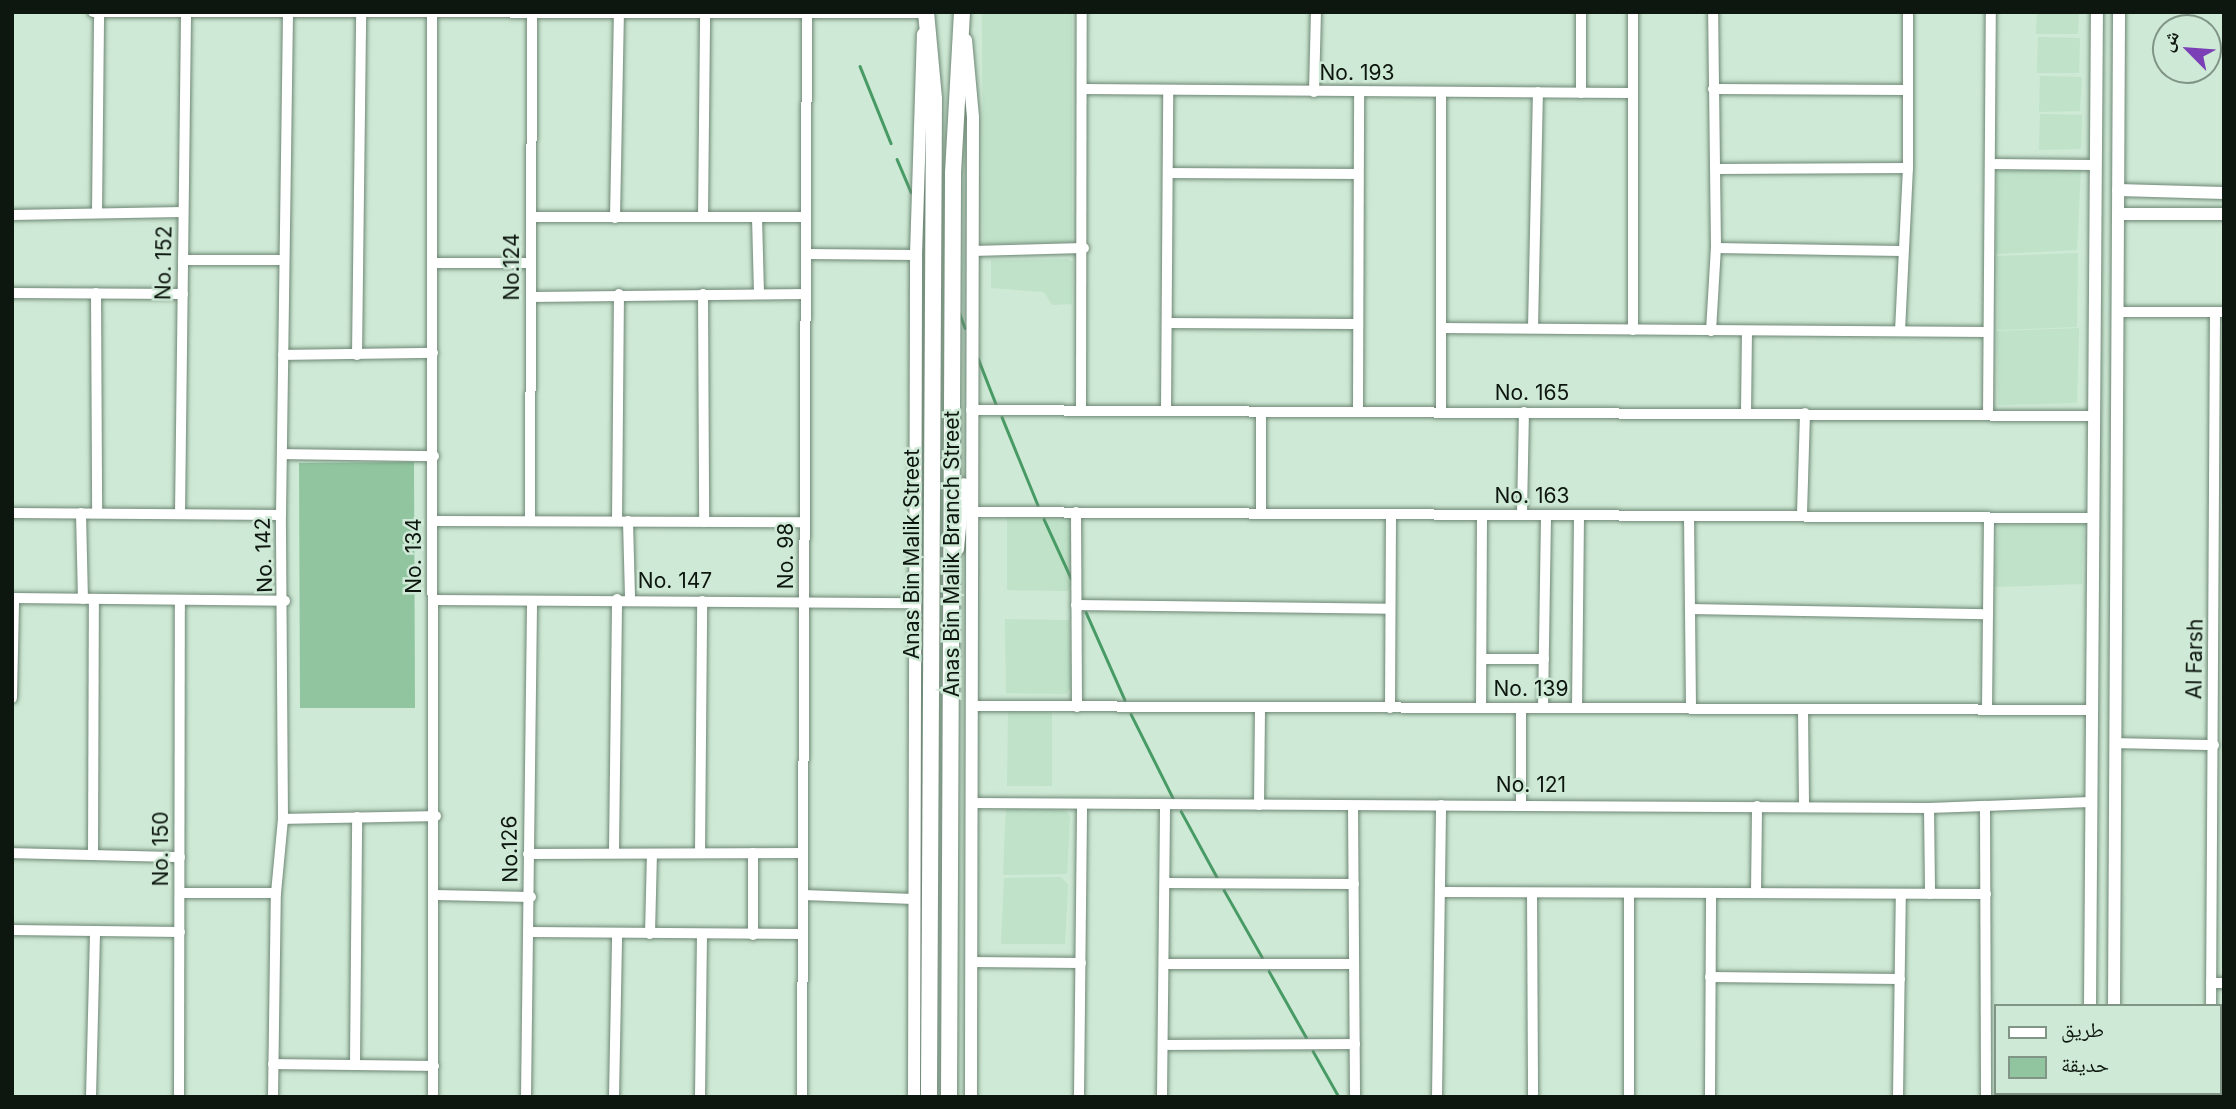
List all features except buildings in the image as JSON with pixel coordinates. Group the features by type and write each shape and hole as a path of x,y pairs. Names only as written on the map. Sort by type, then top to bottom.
{"main road":[{"name":"Anas Bin Malik Street","path":"949,1097 953,852 953,173 963,12"},
{"name":"Anas Bin Malik Street","path":"926,13 934,99 933,834 929,1097"}],"street":[{"path":"93,12 432,15 926,13"},
{"path":"97,214 99,12"},
{"name":"Anas Bin Malik Branch Street","path":"963,12 973,117 971,1097"},
{"path":"1081,411 1084,248 1082,12"},
{"path":"1314,92 1316,12"},
{"path":"1581,12 1581,93"},
{"path":"1633,12 1633,330"},
{"path":"1711,331 1716,248 1713,12"},
{"path":"1900,331 1908,168 1908,12"},
{"path":"1988,415 1991,12"},
{"path":"2090,1004 2097,12"},
{"path":"2114,1004 2119,12"},
{"name":"No. 152","path":"180,514 186,13"},
{"name":"No. 142","path":"272,1097 276,893 283,819 285,601 281,514 288,13"},
{"path":"357,355 361,13"},
{"name":"Anas Bin Malik Branch Street","path":"914,1097 915,255 918,101 926,13"},
{"name":"No.124","path":"530,520 532,14"},
{"path":"703,217 705,14"},
{"name":"No. 134","path":"432,15 436,816 433,1097"},
{"path":"615,218 619,15"},
{"name":"No. 98","path":"802,1097 807,15"},
{"name":"No. 193","path":"1082,89 1632,93"},
{"path":"1713,89 1908,90"},
{"path":"1166,411 1168,91"},
{"path":"1441,92 1441,411"},
{"path":"1533,328 1538,92"},
{"path":"1358,412 1356,324 1359,93"},
{"path":"1990,164 2095,165"},
{"path":"1716,169 1908,168"},
{"path":"1168,173 1358,174"},
{"path":"2118,190 2224,192"},
{"path":"2158,214 2138,205 2159,192"},
{"path":"12,215 183,212"},
{"path":"2118,214 2224,214"},
{"path":"531,217 806,217"},
{"path":"757,217 759,294"},
{"path":"972,251 1084,248"},
{"path":"1716,248 1902,251"},
{"path":"806,254 915,255"},
{"path":"183,260 284,260"},
{"path":"435,262 531,263"},
{"path":"12,293 183,294"},
{"path":"96,293 97,513"},
{"path":"703,294 704,522"},
{"path":"531,297 806,294"},
{"path":"619,295 622,521 630,600"},
{"path":"2118,312 2220,312"},
{"name":"Al Farsh","path":"2211,1004 2214,745 2219,722 2220,312"},
{"path":"1167,323 1356,324"},
{"path":"1441,328 1747,332 1989,331"},
{"path":"1746,413 1747,332"},
{"path":"283,355 433,353"},
{"path":"915,379 933,622"},
{"path":"952,609 971,410"},
{"name":"No. 165","path":"971,410 2093,416"},
{"path":"1261,412 1261,513"},
{"path":"1522,514 1524,412"},
{"path":"1802,514 1805,413"},
{"path":"282,454 435,456"},
{"name":"No. 163","path":"971,512 1689,516 1802,514 2092,518"},
{"path":"1076,512 1077,706"},
{"path":"12,513 281,514"},
{"path":"81,513 88,599 93,855"},
{"path":"1390,708 1391,514"},
{"path":"1481,708 1482,514"},
{"path":"1543,708 1546,515"},
{"path":"1577,708 1579,515"},
{"path":"1689,516 1690,709"},
{"path":"1987,710 1989,517"},
{"path":"433,522 805,522"},
{"path":"12,698 13,598 285,601"},
{"path":"614,851 617,599"},
{"name":"No. 147","path":"434,600 617,599 915,603"},
{"name":"No. 150","path":"179,1097 180,601"},
{"name":"No.126","path":"526,1097 531,897 527,854 532,601"},
{"path":"700,853 702,601"},
{"path":"1076,606 1390,609"},
{"path":"1690,609 1987,614"},
{"path":"1482,659 1544,659"},
{"name":"No. 139","path":"971,706 2091,710"},
{"path":"1259,707 1259,806"},
{"path":"1521,709 1521,804"},
{"path":"1803,709 1804,805"},
{"path":"2116,743 2214,745"},
{"name":"No. 121","path":"971,803 1259,806 1804,805 1929,808 2090,802"},
{"path":"1079,1097 1082,804"},
{"path":"1163,1097 1166,804"},
{"path":"1437,1097 1441,805"},
{"path":"1353,806 1355,1097"},
{"path":"1756,892 1757,806"},
{"path":"1985,807 1991,1052 1986,1097"},
{"path":"1929,808 1930,894"},
{"path":"283,819 436,816"},
{"path":"355,1065 357,817"},
{"path":"527,854 614,851 652,854 803,853"},
{"path":"12,853 180,857"},
{"path":"752,935 753,853"},
{"path":"650,934 652,854"},
{"path":"1165,883 1354,884"},
{"path":"1440,892 1986,894"},
{"path":"180,893 276,893"},
{"path":"1532,893 1532,1097"},
{"path":"1629,893 1629,1097"},
{"path":"1710,1097 1711,894"},
{"path":"1898,1097 1900,894"},
{"path":"435,895 531,897"},
{"path":"803,895 914,899"},
{"path":"12,930 180,932"},
{"path":"92,1097 95,931"},
{"path":"530,932 803,934"},
{"path":"614,1097 617,934"},
{"path":"700,1097 702,935"},
{"path":"971,962 1081,963"},
{"path":"1164,964 1354,964"},
{"path":"1710,977 1900,979"},
{"path":"2211,982 2224,983"},
{"path":"1163,1045 1354,1044"},
{"path":"273,1064 433,1066"}],"shaded area":[{"path":"1072,12 1072,242 983,244 982,13"},
{"path":"2037,12 2079,12 2078,34 2036,34"},
{"path":"2038,37 2080,38 2079,73 2037,73"},
{"path":"2040,76 2082,77 2080,111 2039,112"},
{"path":"2040,114 2082,115 2081,149 2039,150"},
{"path":"2081,168 2077,250 1996,254 1997,171"},
{"path":"2078,253 2077,327 1998,330 1997,256"},
{"path":"1068,259 1073,262 1072,304 1052,305 1044,292 991,288 991,260"},
{"path":"2079,328 2077,403 1998,405 1997,331"},
{"path":"1007,516 1070,517 1072,583 1068,591 1007,590"},
{"path":"2084,524 2082,584 1994,587 1998,525"},
{"path":"1005,619 1069,620 1071,685 1067,694 1006,693"},
{"path":"1008,711 1052,712 1052,786 1007,786"},
{"path":"1006,808 1063,808 1070,816 1067,874 1003,875"},
{"path":"1061,877 1068,885 1065,944 1001,944 1004,878"}],"green space":[{"path":"414,462 415,708 300,708 299,463"}],"waterway":[{"path":"860,66 891,143"},
{"path":"897,159 911,192"},
{"path":"959,312 965,328"},
{"path":"978,358 996,404"},
{"path":"1002,417 1038,505"},
{"path":"1044,519 1071,578"},
{"path":"1086,612 1125,700"},
{"path":"1131,714 1173,798"},
{"path":"1181,811 1217,877"},
{"path":"1224,890 1262,957"},
{"path":"1269,971 1306,1037"},
{"path":"1313,1051 1339,1097"}]}
